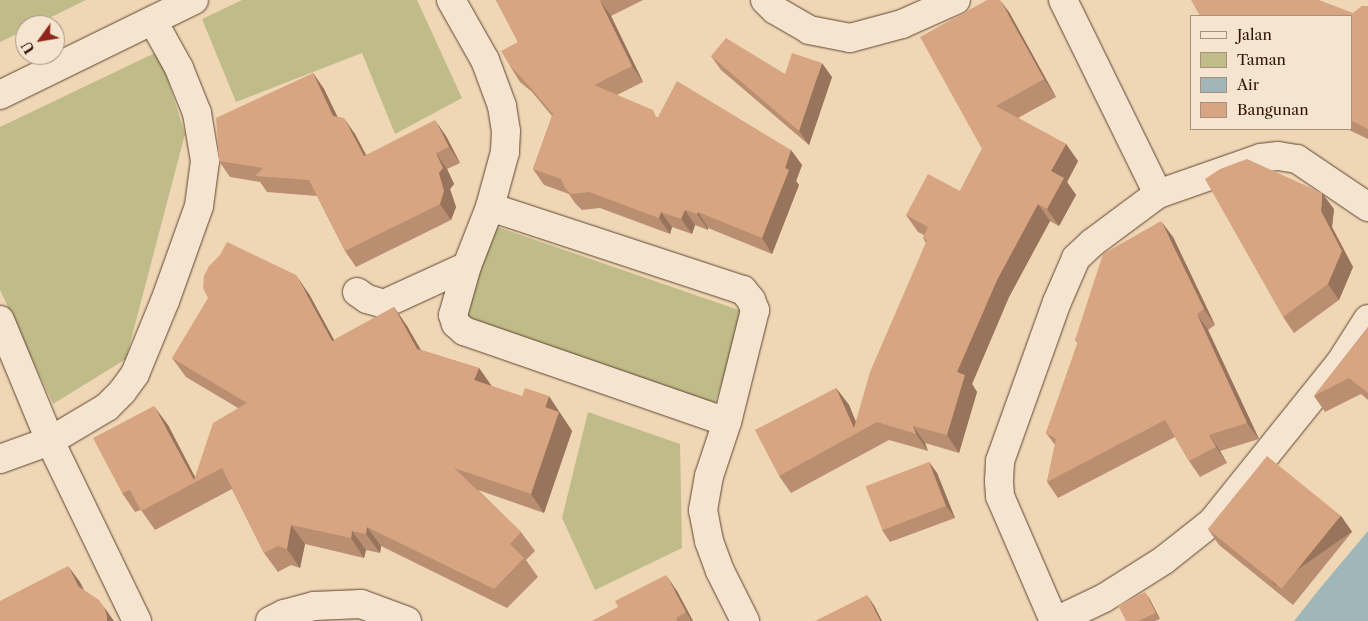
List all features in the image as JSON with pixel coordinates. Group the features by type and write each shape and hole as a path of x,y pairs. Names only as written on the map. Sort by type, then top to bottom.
{"street":[{"path":"0,94 194,0"},
{"path":"451,0 485,60 502,106 505,152 490,207 467,266 453,315 456,324 464,331 726,422"},
{"path":"765,0 775,10 809,30 850,38 902,24 956,0"},
{"path":"1063,0 1158,194"},
{"path":"0,459 50,441 107,407 122,392 135,374 165,301 199,206 205,161 197,113 178,68 153,20"},
{"path":"1368,207 1297,159 1278,156 1261,158 1158,194 1106,231 1076,258 1000,461 1000,496 1055,621 1104,598 1164,560 1212,522 1340,363 1368,319"},
{"path":"490,207 743,290 755,310 726,422 709,476 704,510 711,549 745,621"},
{"path":"357,292 367,300 384,304 467,266"},
{"path":"0,320 50,441 137,621"},
{"path":"270,621 284,614 314,606 361,604 408,621"}],"green space":[{"path":"0,0 86,0 55,15 15,15 15,35 0,42"},
{"path":"242,0 417,0 462,98 395,134 362,53 236,102 202,19"},
{"path":"159,51 185,134 126,359 53,404 0,290 0,127"},
{"path":"489,224 746,313 714,405 457,317"},
{"path":"588,412 680,444 682,548 595,590 562,518"}],"water":[{"path":"1368,531 1368,621 1294,621 1321,587"}],"building":[{"path":"496,0 601,0 632,66 594,85 653,110 657,119 677,81 791,150 785,168 789,170 762,238 698,212 697,214 685,210 681,219 661,212 659,218 589,192 571,194 565,188 561,179 533,169 553,114 510,66 501,51 518,42"},
{"path":"987,0 1000,0 1044,79 996,106 1066,144 1051,171 1064,178 1047,209 1038,204 997,280 957,372 965,375 947,435 913,426 916,434 877,422 779,476 755,430 836,388 854,428 870,372 927,240 923,238 928,227 906,215 928,174 960,191 982,149 920,37"},
{"path":"1191,0 1319,0 1353,13 1362,6 1368,6 1368,129 1353,122 1353,15 1199,15"},
{"path":"726,38 785,74 792,53 822,63 799,131 711,56"},
{"path":"313,73 333,116 344,118 364,156 435,120 449,147 436,153 443,168 439,173 444,191 440,204 345,251 309,180 255,176 263,168 219,161 216,118"},
{"path":"1247,159 1322,193 1321,211 1342,251 1328,284 1283,317 1205,179 1220,169"},
{"path":"1161,221 1204,309 1197,314 1247,423 1209,435 1216,447 1189,461 1165,420 1047,482 1056,439 1046,433 1078,341 1075,340 1103,254"},
{"path":"227,242 296,275 332,341 394,307 417,349 479,368 474,380 522,396 525,388 549,396 545,407 559,412 531,494 454,468 521,532 510,544 524,558 494,589 367,527 366,534 352,531 351,538 291,525 287,549 278,546 264,553 222,468 141,511 130,490 122,493 93,438 154,406 194,480 213,423 247,403 172,358 208,298 203,288 204,276"},
{"path":"1368,327 1368,393 1349,378 1314,396"},
{"path":"1267,456 1341,516 1282,589 1208,529"},
{"path":"929,462 946,506 882,530 866,486"},
{"path":"68,566 78,586 99,600 104,607 107,621 0,621 0,601"},
{"path":"666,575 686,612 676,618 677,621 592,621 618,607 615,601"},
{"path":"1145,592 1156,613 1138,621 1126,621 1118,605"},
{"path":"867,595 880,621 815,621"}]}
